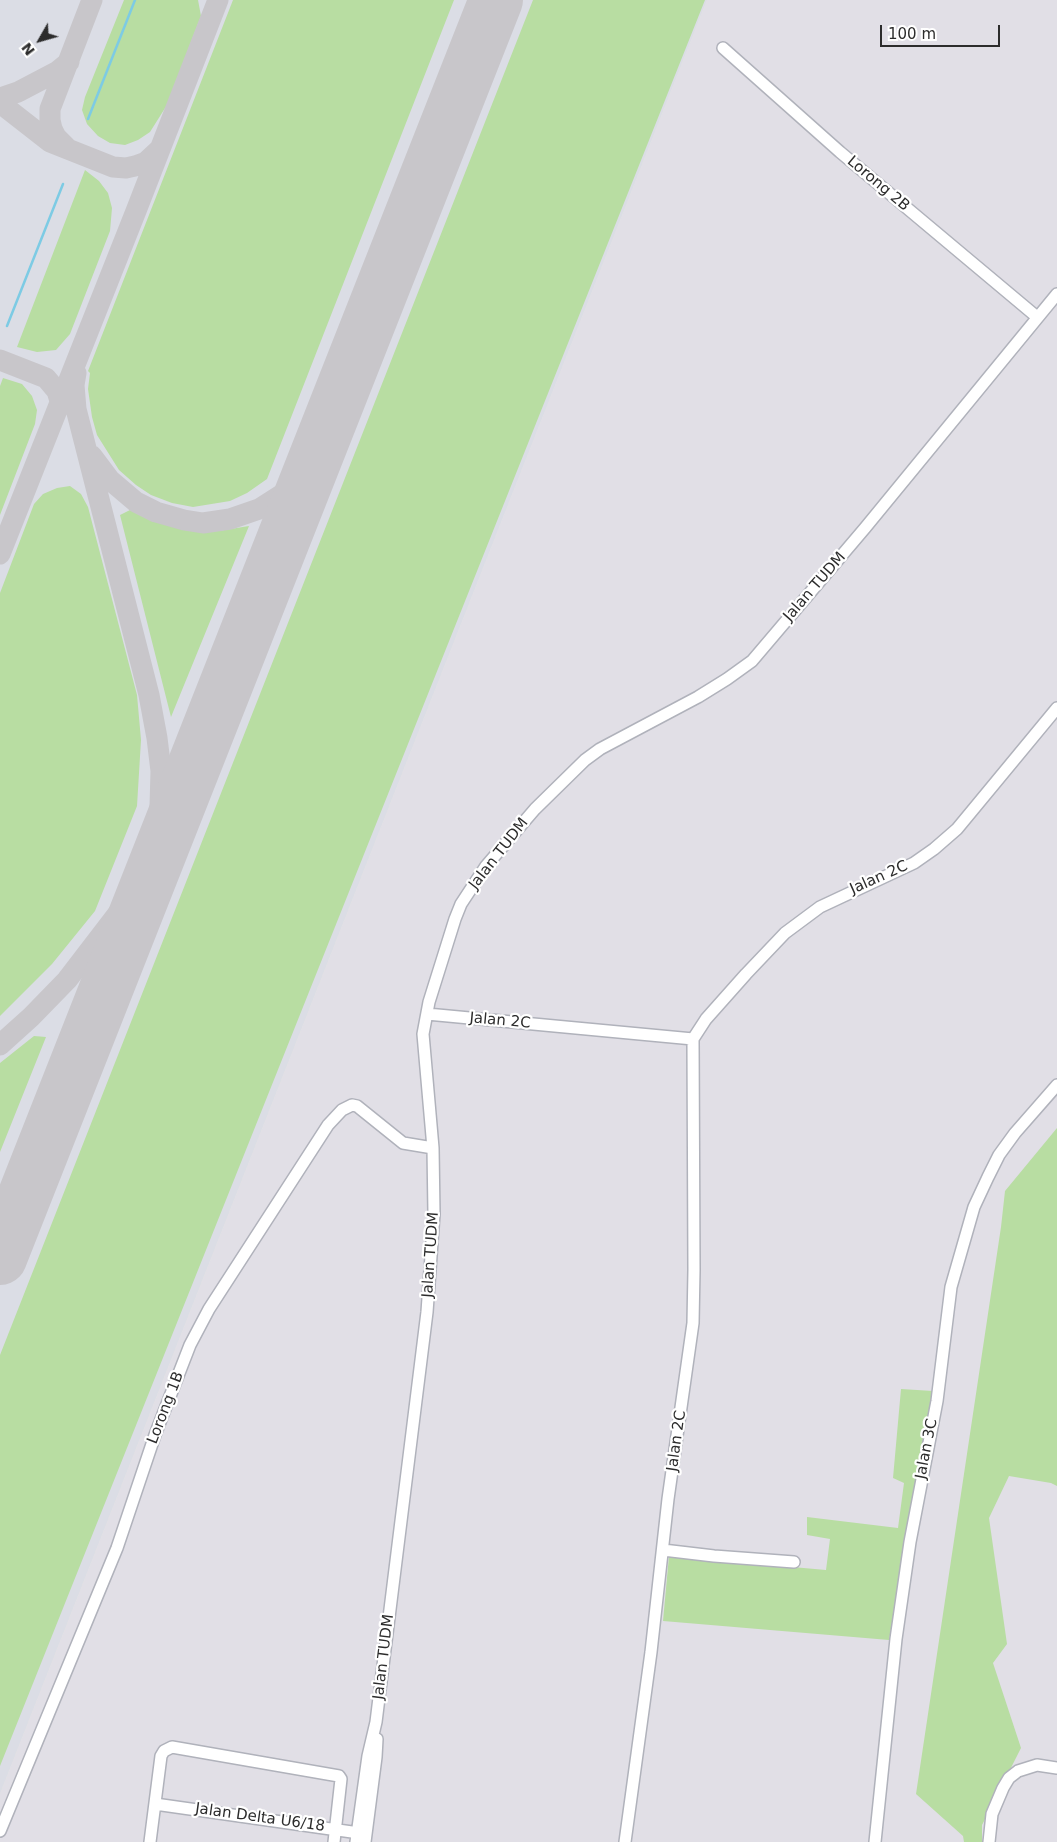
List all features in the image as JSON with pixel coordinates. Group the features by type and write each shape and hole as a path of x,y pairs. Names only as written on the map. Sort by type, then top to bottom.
{"street":[{"name":"Lorong 2B","path":"723,48 840,152 1037,317"},
{"name":"Jalan TUDM","path":"361,1838 376,1757 378,1727 376,1722 427,1312 434,1221 433,1148 423,1034 435,983 461,904 486,866 529,816 573,771 600,749 698,697 752,661 865,528 1057,294"},
{"name":"Jalan 2C","path":"625,1842 694,1312 693,1039 706,1019 746,974 792,928 820,907 914,863 957,829 1057,708"},
{"name":"Jalan 2C","path":"427,1014 693,1039"},
{"name":"Jalan 3C","path":"876,1842 896,1639 910,1542 937,1400 951,1286 974,1207 991,1169 1015,1133 1057,1085"},
{"name":"Lorong 1B","path":"0,1831 117,1548 155,1435 190,1345 209,1310 328,1125 342,1110 352,1105 357,1106 403,1143 433,1148"},
{"path":"662,1550 794,1562"},
{"path":"150,1842 161,1756 164,1751 172,1747 339,1776 341,1779 334,1842"},
{"path":"989,1842 992,1814 1009,1778 1018,1771 1037,1765 1057,1768"},
{"name":"Jalan Delta U6/18","path":"155,1804 336,1829 361,1838"}],"shaded area":[{"path":"0,0 707,0 0,1794"},
{"path":"707,0 1057,0 1057,1842 0,1842 0,1794"}],"green space":[{"path":"124,0 198,0 201,16 167,105 150,132 138,140 125,145 110,143 98,136 87,124 82,110 85,97"},
{"path":"233,0 454,0 267,479 247,493 230,501 193,507 172,503 151,495 119,470 97,435 88,389 90,373 88,371"},
{"path":"533,0 705,0 0,1766 0,1355"},
{"path":"85,170 99,181 108,193 112,208 110,231 70,334 56,350 37,352 17,347"},
{"path":"3,378 22,384 32,396 37,410 35,424 0,515 0,386"},
{"path":"70,486 81,494 88,507 137,695 141,740 137,806 95,911 52,964 0,1016 0,593 34,504 43,494 57,488"},
{"path":"130,510 153,520 183,529 218,531 249,526 171,717 120,515"},
{"path":"34,1036 46,1037 0,1152 0,1063"},
{"path":"1057,1128 1057,1486 1051,1483 1009,1476 989,1518 1007,1644 993,1663 1021,1748 982,1825 982,1842 964,1842 963,1836 916,1794 1005,1191"},
{"path":"901,1389 933,1391 889,1640 663,1621 669,1556 826,1570 830,1539 807,1535 807,1517 898,1528 904,1483 893,1478"}],"waterway":[{"path":"88,119 135,0"},
{"path":"7,326 63,184"}],"taxiway":[{"path":"66,147 56,137 52,129 50,109 92,0"},
{"path":"0,554 218,0"},
{"path":"0,98 18,92 58,71 69,62"},
{"path":"0,103 50,142 113,167 126,168 146,162 160,149"},
{"path":"0,360 46,378 57,391 60,401"},
{"path":"76,373 74,385 76,409 149,695 157,738 161,771 160,806 157,834 144,891"},
{"path":"92,456 110,480 136,502 156,512 203,523 230,519 259,509 284,493 309,466 324,437"},
{"path":"0,1045 67,980 123,907 145,871"}],"runway":[{"path":"0,1258 496,0"}]}
